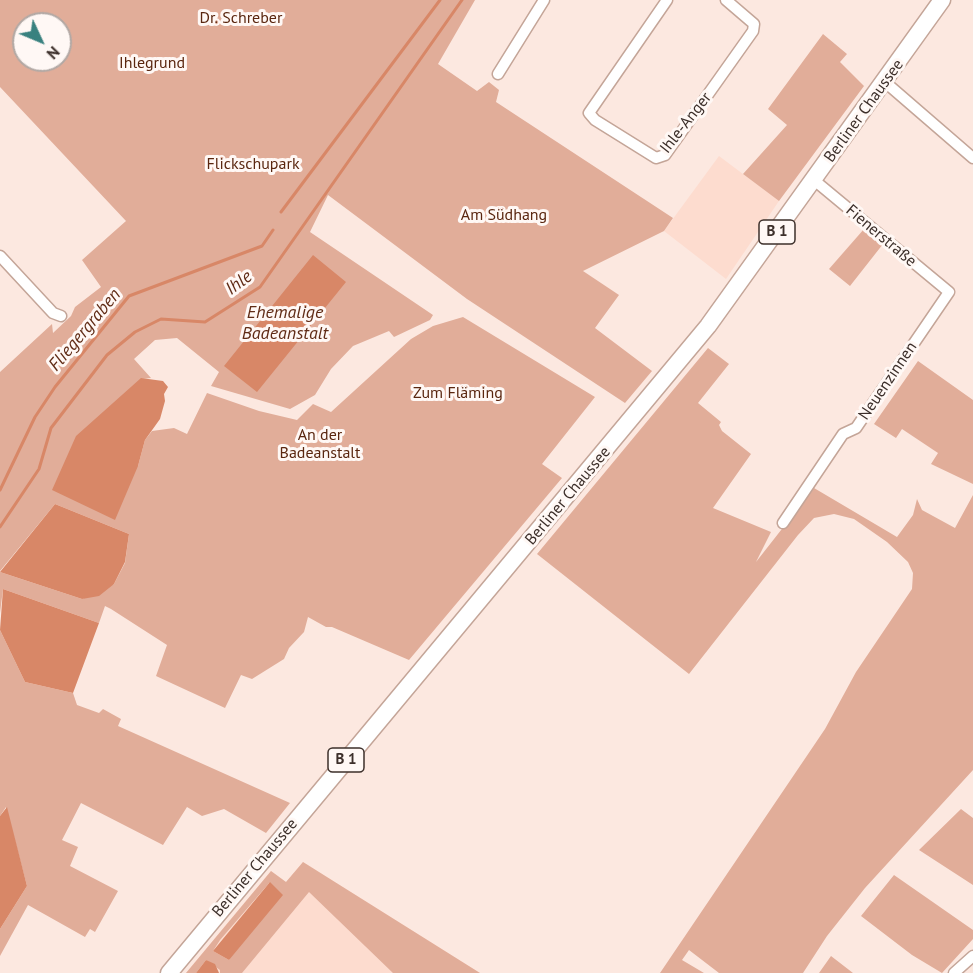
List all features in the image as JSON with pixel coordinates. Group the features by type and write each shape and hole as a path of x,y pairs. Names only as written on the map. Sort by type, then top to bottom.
{"main road":[{"name":"Berliner Chaussee","path":"169,973 658,388 714,317 942,0"}],"street":[{"path":"498,74 544,0"},
{"name":"Ihle-Anger","path":"667,0 589,113 595,120 656,158 665,155 753,31 754,24 726,0"},
{"path":"885,82 973,158"},
{"name":"Fienerstraße","path":"814,180 949,292"},
{"path":"0,256 53,313 61,316"},
{"name":"Neuenzinnen","path":"783,523 843,434 856,428 949,292"},
{"path":"954,973 973,956"}],"shaded area":[{"path":"719,156 779,201 726,279 664,231"},
{"path":"303,862 480,973 186,973 271,871 286,882"}],"green space":[{"path":"0,0 475,0 438,64 477,91 489,82 499,90 496,102 673,218 664,231 583,271 619,295 595,328 652,371 625,403 467,299 328,195 310,232 433,315 430,320 394,337 389,331 353,346 331,369 315,395 290,409 211,386 219,372 177,338 155,340 134,359 151,378 141,379 138,466 145,440 152,431 174,428 187,434 207,393 259,411 297,420 313,404 331,412 411,339 433,326 463,317 595,397 542,464 562,478 409,660 332,627 326,627 308,617 304,632 289,648 284,659 252,679 241,675 225,708 156,676 167,645 105,606 99,623 3,589 0,613 0,572 82,599 114,584 125,563 129,534 55,504 0,571 0,372 52,324 53,333 71,316 75,307 101,287 82,260 126,221 0,87"},
{"path":"823,34 847,54 840,62 864,86 779,201 743,174 787,125 768,109"},
{"path":"864,229 883,244 850,286 829,269"},
{"path":"708,348 729,364 698,403 721,422 719,425 722,431 751,454 713,508 771,532 756,562 814,488 897,537 913,515 917,499 922,510 955,528 973,495 973,770 865,888 827,936 803,973 719,973 689,950 682,960 704,973 660,973 825,729 856,672 912,589 913,573 908,562 887,542 854,519 834,514 814,518 798,535 689,674 537,554"},
{"path":"918,361 973,400 973,484 931,464 938,453 902,429 896,438 874,424"},
{"path":"0,630 25,682 73,693 77,705 99,713 103,709 121,719 118,726 290,803 266,833 224,809 202,816 187,807 163,845 81,803 62,840 78,847 70,866 118,891 95,932 90,929 85,937 28,905 0,956 0,929 27,886 6,807 0,816"},
{"path":"961,809 973,818 973,885 919,850"},
{"path":"303,862 480,973 393,973 309,892 242,973 220,973 220,970 206,960 196,973 186,973 271,871 286,882","holes":["270,882 229,960 213,951"]},
{"path":"894,875 973,930 973,939 942,973 912,955 861,916"},
{"path":"831,956 853,973 819,973"}],"water":[{"name":"Ehemalige Badeanstalt","path":"313,255 346,282 257,392 224,366"},
{"path":"141,378 163,381 168,387 164,394 165,401 160,419 145,440 138,466 115,520 52,490 76,436"},
{"path":"55,504 129,534 125,562 114,584 99,596 82,599 0,572"},
{"path":"3,589 99,623 73,693 25,682 0,630"},
{"path":"7,807 27,886 0,929 0,816"},
{"path":"270,882 283,895 229,960 213,951"},
{"path":"206,960 215,964 219,973 196,973"}],"waterway":[{"name":"Fliegergraben","path":"281,212 440,0"},
{"name":"Ihle","path":"0,527 39,469 51,428 107,355 135,332 161,319 205,322 260,287 462,0"},
{"name":"Fliegergraben","path":"0,490 35,417 55,387 129,296 262,246 273,230"}],"park label":[{"name":"Dr. Schreber","path":"241,18"},
{"name":"Ihlegrund","path":"152,63"},
{"name":"Flickschupark","path":"253,164"},
{"name":"Am Südhang","path":"504,215"},
{"name":"Zum Fläming","path":"458,393"},
{"name":"An der Badeanstalt","path":"320,444"}]}
